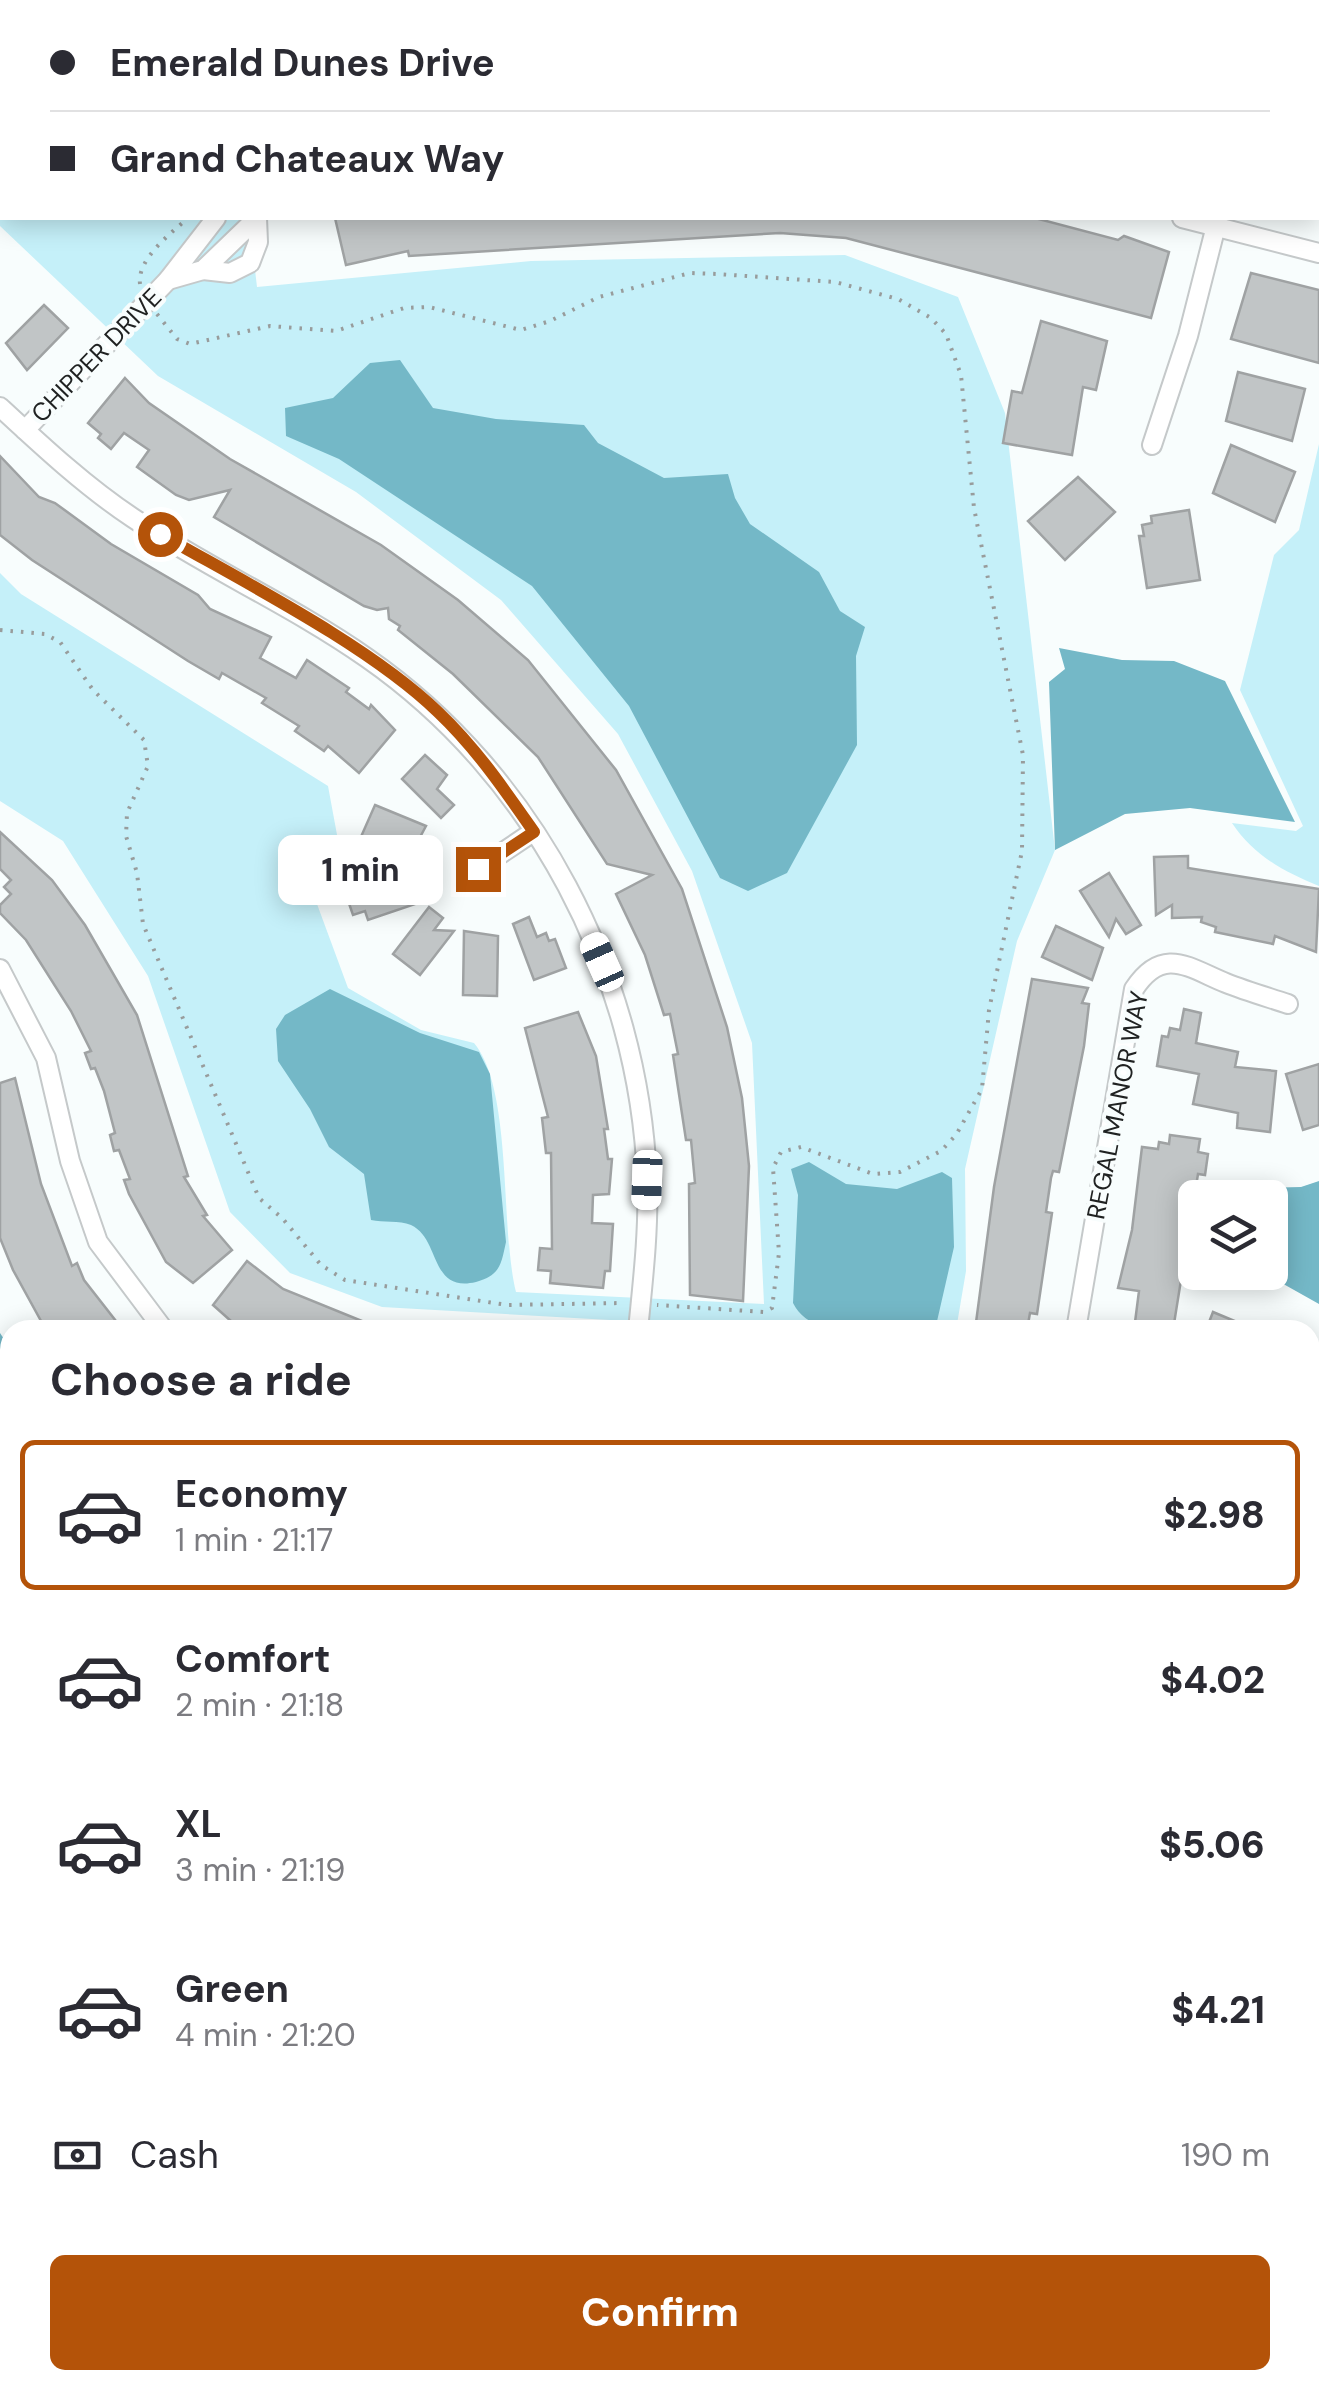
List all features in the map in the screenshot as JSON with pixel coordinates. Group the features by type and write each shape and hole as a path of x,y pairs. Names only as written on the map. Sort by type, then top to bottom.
{"street":[{"name":"CHIPPER DRIVE","path":"24,430 168,280 214,220"},
{"path":"227,220 242,236"},
{"name":"CHIPPER DRIVE","path":"168,280 204,270 255,220"},
{"path":"204,270 230,273 250,263 258,242 257,220"},
{"path":"1152,445 1188,336 1217,222 1319,254"},
{"path":"0,407 132,518 366,657 436,709 486,764 534,832 566,881 624,1025 639,1097 647,1180 639,1320"},
{"path":"478,869 534,832"},
{"name":"REGAL MANOR WAY","path":"1078,1320 1134,988 1144,973 1163,964 1190,964 1224,982 1288,1004"},
{"path":"0,969 46,1058 70,1161 98,1242 156,1320"}],"path":[{"path":"0,630 45,634 60,642 94,690 144,740 148,766 130,805 126,836 137,873 143,924 249,1184 321,1265 345,1280 506,1304 589,1300 764,1312 772,1308 780,1254 773,1168 781,1152 810,1148 873,1174 900,1172 941,1150 956,1135 982,1089 989,1010 1022,850 1022,755 974,508 961,376 946,334 930,318 898,299 835,282 690,273 598,296 550,322 521,330 429,308 404,308 336,331 270,326 190,344 178,338 148,300 138,280 140,272 186,220"}],"shaded area":[{"path":"0,220 249,220 257,287 531,261 845,255 958,297 1005,413 1055,850 1017,941 965,1169 966,1271 958,1320 610,1320 382,1307 290,1273 230,1212 148,976 63,841 0,801 0,573 21,594 328,786 340,851 317,904 348,988 421,1030 474,1043 486,1064 500,1125 516,1292 764,1304 752,1043 692,871 618,734 501,600 356,492 158,376 0,226"},
{"path":"400,360 433,408 496,419 584,425 598,443 664,478 728,474 735,498 750,524 819,572 840,611 865,627 856,656 857,745 787,873 748,891 720,878 629,706 532,586 339,459 286,436 285,408 333,398 370,363"},
{"path":"1319,444 1319,886 1270,861 1232,823 1296,831 1303,826 1240,690 1274,555 1299,530"},
{"path":"1059,648 1122,660 1174,661 1225,681 1295,822 1190,808 1125,814 1055,850 1049,682 1065,669"},
{"path":"330,989 420,1033 479,1052 490,1074 506,1242 501,1262 491,1276 476,1282 450,1280 427,1241 411,1225 371,1220 364,1174 329,1147 310,1109 278,1061 276,1029 285,1015"},
{"path":"809,1162 846,1184 897,1189 942,1172 952,1178 954,1247 937,1320 810,1320 803,1316 793,1303 798,1195 791,1169"},
{"path":"1319,1181 1319,1304 1288,1287 1288,1187"}],"building":[{"path":"335,220 1043,220 1118,240 1124,236 1169,252 1151,318 846,238 780,233 409,256 408,251 346,265"},
{"path":"1251,273 1319,290 1319,363 1231,339"},
{"path":"44,305 68,328 27,370 6,343"},
{"path":"1041,321 1107,341 1096,390 1083,387 1072,455 1003,443 1012,391 1022,393"},
{"path":"1238,372 1305,389 1292,441 1226,421"},
{"path":"125,378 149,403 230,459 381,545 458,600 528,660 616,770 682,889 727,1027 742,1098 749,1166 743,1301 690,1295 689,1184 695,1183 691,1140 686,1140 673,1055 678,1054 670,1014 664,1015 645,955 616,894 652,875 607,864 538,757 453,674 398,630 400,626 389,619 388,608 364,606 214,517 230,490 189,500 176,495 137,467 149,450 124,433 111,449 98,438 101,434 88,423"},
{"path":"1231,445 1295,472 1275,522 1213,493"},
{"path":"0,456 39,497 55,503 111,544 198,595 210,609 271,637 260,658 296,678 307,660 349,688 346,692 369,709 371,705 395,730 359,773 328,746 324,751 295,731 299,726 262,703 266,698 222,673 219,679 188,661 32,560 0,535"},
{"path":"1078,477 1115,512 1065,560 1028,521"},
{"path":"1189,510 1200,580 1147,588 1139,536 1144,536 1142,525 1152,523 1151,516"},
{"path":"425,755 447,775 437,789 454,805 441,818 402,779"},
{"path":"375,805 426,826 418,841 424,844 417,862 360,839"},
{"path":"0,832 52,880 85,925 137,1015 188,1176 184,1177 207,1215 203,1216 232,1250 193,1283 166,1262 129,1194 124,1180 130,1179 110,1135 115,1133 104,1091 95,1068 91,1069 85,1053 91,1051 71,1011 26,940 0,913 0,905 11,894 4,887 11,880 0,869"},
{"path":"1188,856 1188,868 1319,889 1316,952 1275,936 1273,944 1215,932 1216,927 1201,922 1202,917 1172,918 1172,905 1156,915 1154,857"},
{"path":"413,869 424,901 368,920 365,911 353,915 345,892"},
{"path":"1109,873 1141,925 1126,934 1116,919 1109,937 1080,891"},
{"path":"429,907 443,918 434,930 454,931 420,975 393,954"},
{"path":"529,917 537,937 546,933 549,941 555,939 566,968 534,980 513,924"},
{"path":"1056,926 1103,948 1092,980 1042,957"},
{"path":"464,931 498,936 497,996 463,995"},
{"path":"1032,979 1088,988 1082,1003 1089,1004 1084,1046 1059,1172 1053,1171 1051,1178 1046,1212 1052,1213 1037,1314 1030,1313 1029,1320 976,1320 994,1187"},
{"path":"1184,1009 1201,1013 1196,1043 1238,1052 1235,1067 1276,1071 1270,1132 1237,1128 1238,1113 1193,1104 1199,1074 1157,1066 1162,1036 1168,1037 1170,1028 1180,1030"},
{"path":"578,1012 596,1056 608,1129 604,1129 608,1159 612,1159 609,1194 593,1195 592,1223 613,1224 610,1271 605,1271 603,1288 550,1283 551,1271 538,1270 540,1248 552,1249 551,1153 546,1153 542,1118 548,1117 525,1028"},
{"path":"1319,1064 1319,1125 1303,1130 1286,1074"},
{"path":"15,1078 41,1184 72,1266 77,1263 84,1280 115,1320 40,1320 13,1270 0,1238 0,1083"},
{"path":"1170,1135 1200,1139 1198,1152 1208,1154 1205,1175 1198,1174 1197,1180 1178,1180 1179,1290 1175,1320 1135,1320 1139,1291 1118,1288 1132,1230 1142,1147 1158,1149 1159,1142 1169,1144"},
{"path":"247,1261 283,1289 359,1320 230,1320 213,1305"},
{"path":"1213,1312 1232,1320 1210,1320"}],"route":[{"path":"160,534 366,657 436,709 486,764 534,832 478,869"}]}
